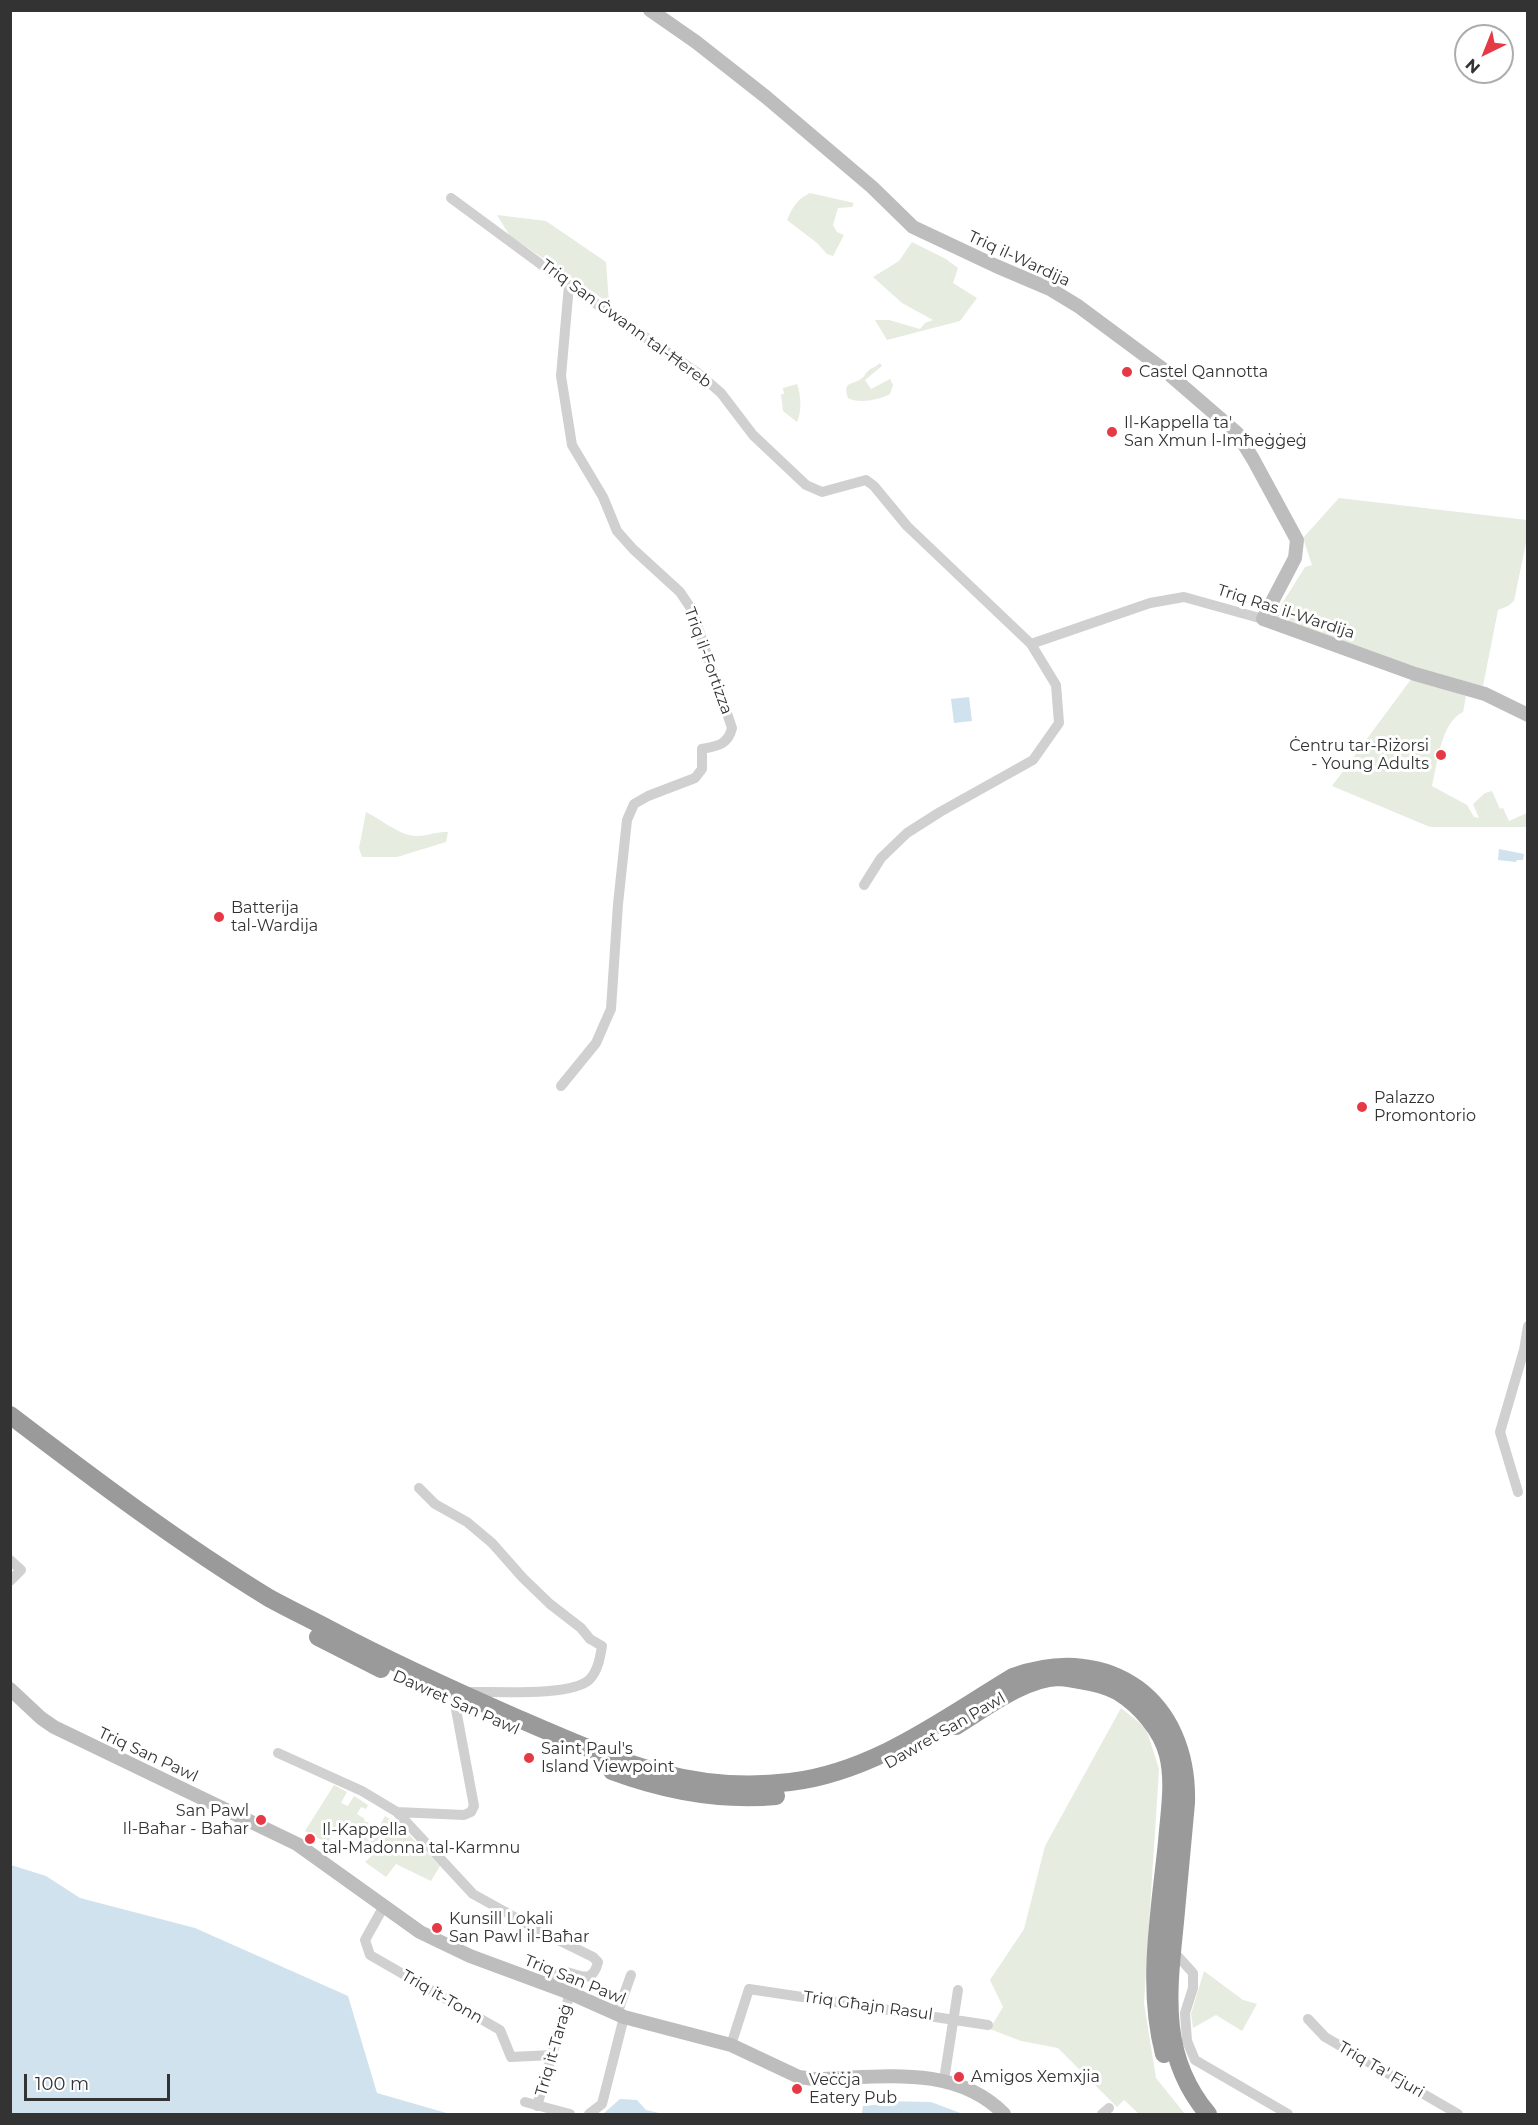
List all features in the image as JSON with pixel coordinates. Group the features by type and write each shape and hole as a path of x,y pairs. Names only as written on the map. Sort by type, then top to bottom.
{"highway":[{"name":"Dawret San Pawl","path":"10,1415 126,1502 271,1599 455,1698 595,1764 648,1784 689,1793 747,1798 827,1789 894,1763 1019,1688 1035,1681 1058,1677 1093,1681 1111,1687 1140,1708 1150,1720 1168,1754 1171,1797 1158,1935 1157,2024 1170,2074 1180,2098 1194,2115"},
{"name":"Dawret San Pawl","path":"10,1430 165,1544 222,1581 351,1655 455,1698 622,1762 691,1781 754,1785 827,1776 894,1750 1013,1677 1031,1670 1055,1666 1095,1668 1134,1686 1150,1700 1170,1725 1180,1751 1186,1803 1171,1949 1169,1993 1172,2038 1180,2069 1190,2091 1208,2115"}],"street":[{"name":"Triq il-Wardija","path":"650,10 696,42 766,97 872,187 913,227 1050,289 1078,306 1163,369 1237,433 1297,540 1295,558 1263,619"},
{"name":"Triq San Ġwann tal-Ħereb","path":"451,198 569,285 699,374 721,393 753,435 806,485 822,492 866,480 874,486 907,526 1031,644"},
{"name":"Triq il-Fortizza","path":"561,1086 596,1043 611,1009 618,904 627,820 634,804 648,796 695,778 702,769 702,749 730,738 732,728 692,609 680,592 633,549 617,531 603,497 572,445 561,376 569,285"},
{"name":"Triq Ras il-Wardija","path":"1031,644 1150,603 1185,597 1263,619 1415,674 1485,694 1527,715"},
{"path":"864,885 880,858 908,832 1034,760 1042,750 1059,723 1056,685 1031,644"},
{"path":"1518,1492 1500,1432 1524,1350 1527,1326"},
{"path":"397,1812 464,1815 471,1812 474,1806 455,1698 582,1685 590,1679 600,1662 602,1646 590,1639 581,1628 550,1604 492,1543 467,1522 435,1504 420,1488"},
{"path":"10,1560 21,1570 10,1581"},
{"name":"Triq San Pawl","path":"10,1689 35,1713 54,1727 297,1844 420,1932 470,1956 570,1993 620,2016 731,2045 799,2077 814,2079 916,2076 944,2080 973,2091 1004,2115"},
{"path":"278,1753 362,1791 397,1812 473,1894 598,1962 592,1975 585,1977 561,1972 554,1976 549,1987"},
{"name":"Triq it-Tonn","path":"384,1906 365,1940 370,1955 500,2030 511,2057 552,2055"},
{"path":"1171,1949 1193,1973 1193,1988 1185,2013 1186,2041 1195,2060 1288,2115"},
{"name":"Dawret San Pawl","path":"1156,1989 1163,1960 1171,1949"},
{"path":"1170,1975 1175,1969 1183,1971 1193,1988"},
{"path":"589,2115 602,2104 631,1975"},
{"name":"Triq Għajn Rasul","path":"731,2045 749,1989 988,2025"},
{"path":"944,2080 958,1990"},
{"name":"Triq it-Taraġ","path":"537,2106 570,1993"},
{"name":"Triq Ta' Fjuri","path":"1308,2019 1325,2037 1458,2115"},
{"path":"525,2102 570,2115"}],"shaded area":[{"path":"810,193 854,203 852,207 838,208 833,225 837,232 844,235 833,256 827,254 817,243 787,220 795,204"},
{"path":"497,215 546,221 606,262 609,303 510,236"},
{"path":"912,242 946,259 958,268 953,283 977,298 960,321 887,340 875,320 889,320 920,329 925,323 933,320 902,303 873,277 899,261"},
{"path":"880,363 882,366 865,380 871,389 890,379 893,385 890,394 869,400 857,401 848,398 847,386 859,380"},
{"path":"797,384 800,413 797,422 783,411 781,394 784,394 783,388"},
{"path":"1339,498 1527,520 1527,538 1514,601 1498,610 1483,686 1402,664 1283,623 1276,616 1305,567 1312,565 1303,538"},
{"path":"1412,678 1466,696 1463,712 1456,717 1445,734 1432,786 1467,805 1474,817 1479,818 1473,804 1485,793 1492,791 1500,809 1503,808 1509,821 1527,813 1527,827 1430,827 1332,786"},
{"path":"366,812 408,835 448,832 446,842 397,857 362,857 359,848"},
{"path":"1121,1708 1146,1728 1159,1769 1144,2003 1156,2078 1185,2114 1139,2114 1124,2100 1117,2107 1058,2048 1021,2041 990,2029 1003,2007 990,1980 1024,1929 1045,1846"},
{"path":"334,1785 347,1792 341,1803 348,1806 354,1796 368,1805 366,1809 361,1807 357,1814 365,1819 364,1821 379,1827 385,1816 399,1825 440,1866 431,1881 396,1864 386,1877 365,1862 378,1850 352,1833 348,1838 337,1830 327,1843 305,1831"},
{"path":"1204,1971 1243,2000 1257,2004 1242,2031 1216,2015 1193,2028 1191,2014"}],"water":[{"path":"969,697 972,721 954,723 951,699"},
{"path":"1499,849 1524,854 1523,860 1516,862 1498,860"},
{"path":"11,1865 46,1876 80,1898 195,1928 348,1996 377,2093 450,2114 11,2114"},
{"path":"620,2099 637,2100 646,2110 663,2114 603,2114"},
{"path":"883,2101 931,2102 963,2114 862,2113 863,2106 882,2104"}],"place":[{"name":"Castel Qannotta","path":"1127,372"},
{"name":"Il-Kappella ta' San Xmun l-Imħeġġeġ","path":"1112,432"},
{"name":"Ċentru tar-Riżorsi - Young Adults","path":"1441,755"},
{"name":"Batterija tal-Wardija","path":"219,917"},
{"name":"Palazzo Promontorio","path":"1362,1107"},
{"name":"Saint Paul's Island Viewpoint","path":"529,1758"},
{"name":"San Pawl Il-Baħar - Baħar","path":"261,1820"},
{"name":"Il-Kappella tal-Madonna tal-Karmnu","path":"310,1839"},
{"name":"Kunsill Lokali San Pawl il-Baħar","path":"437,1928"},
{"name":"Amigos Xemxjia","path":"959,2077"},
{"name":"Veċċja Eatery Pub","path":"797,2089"}]}
